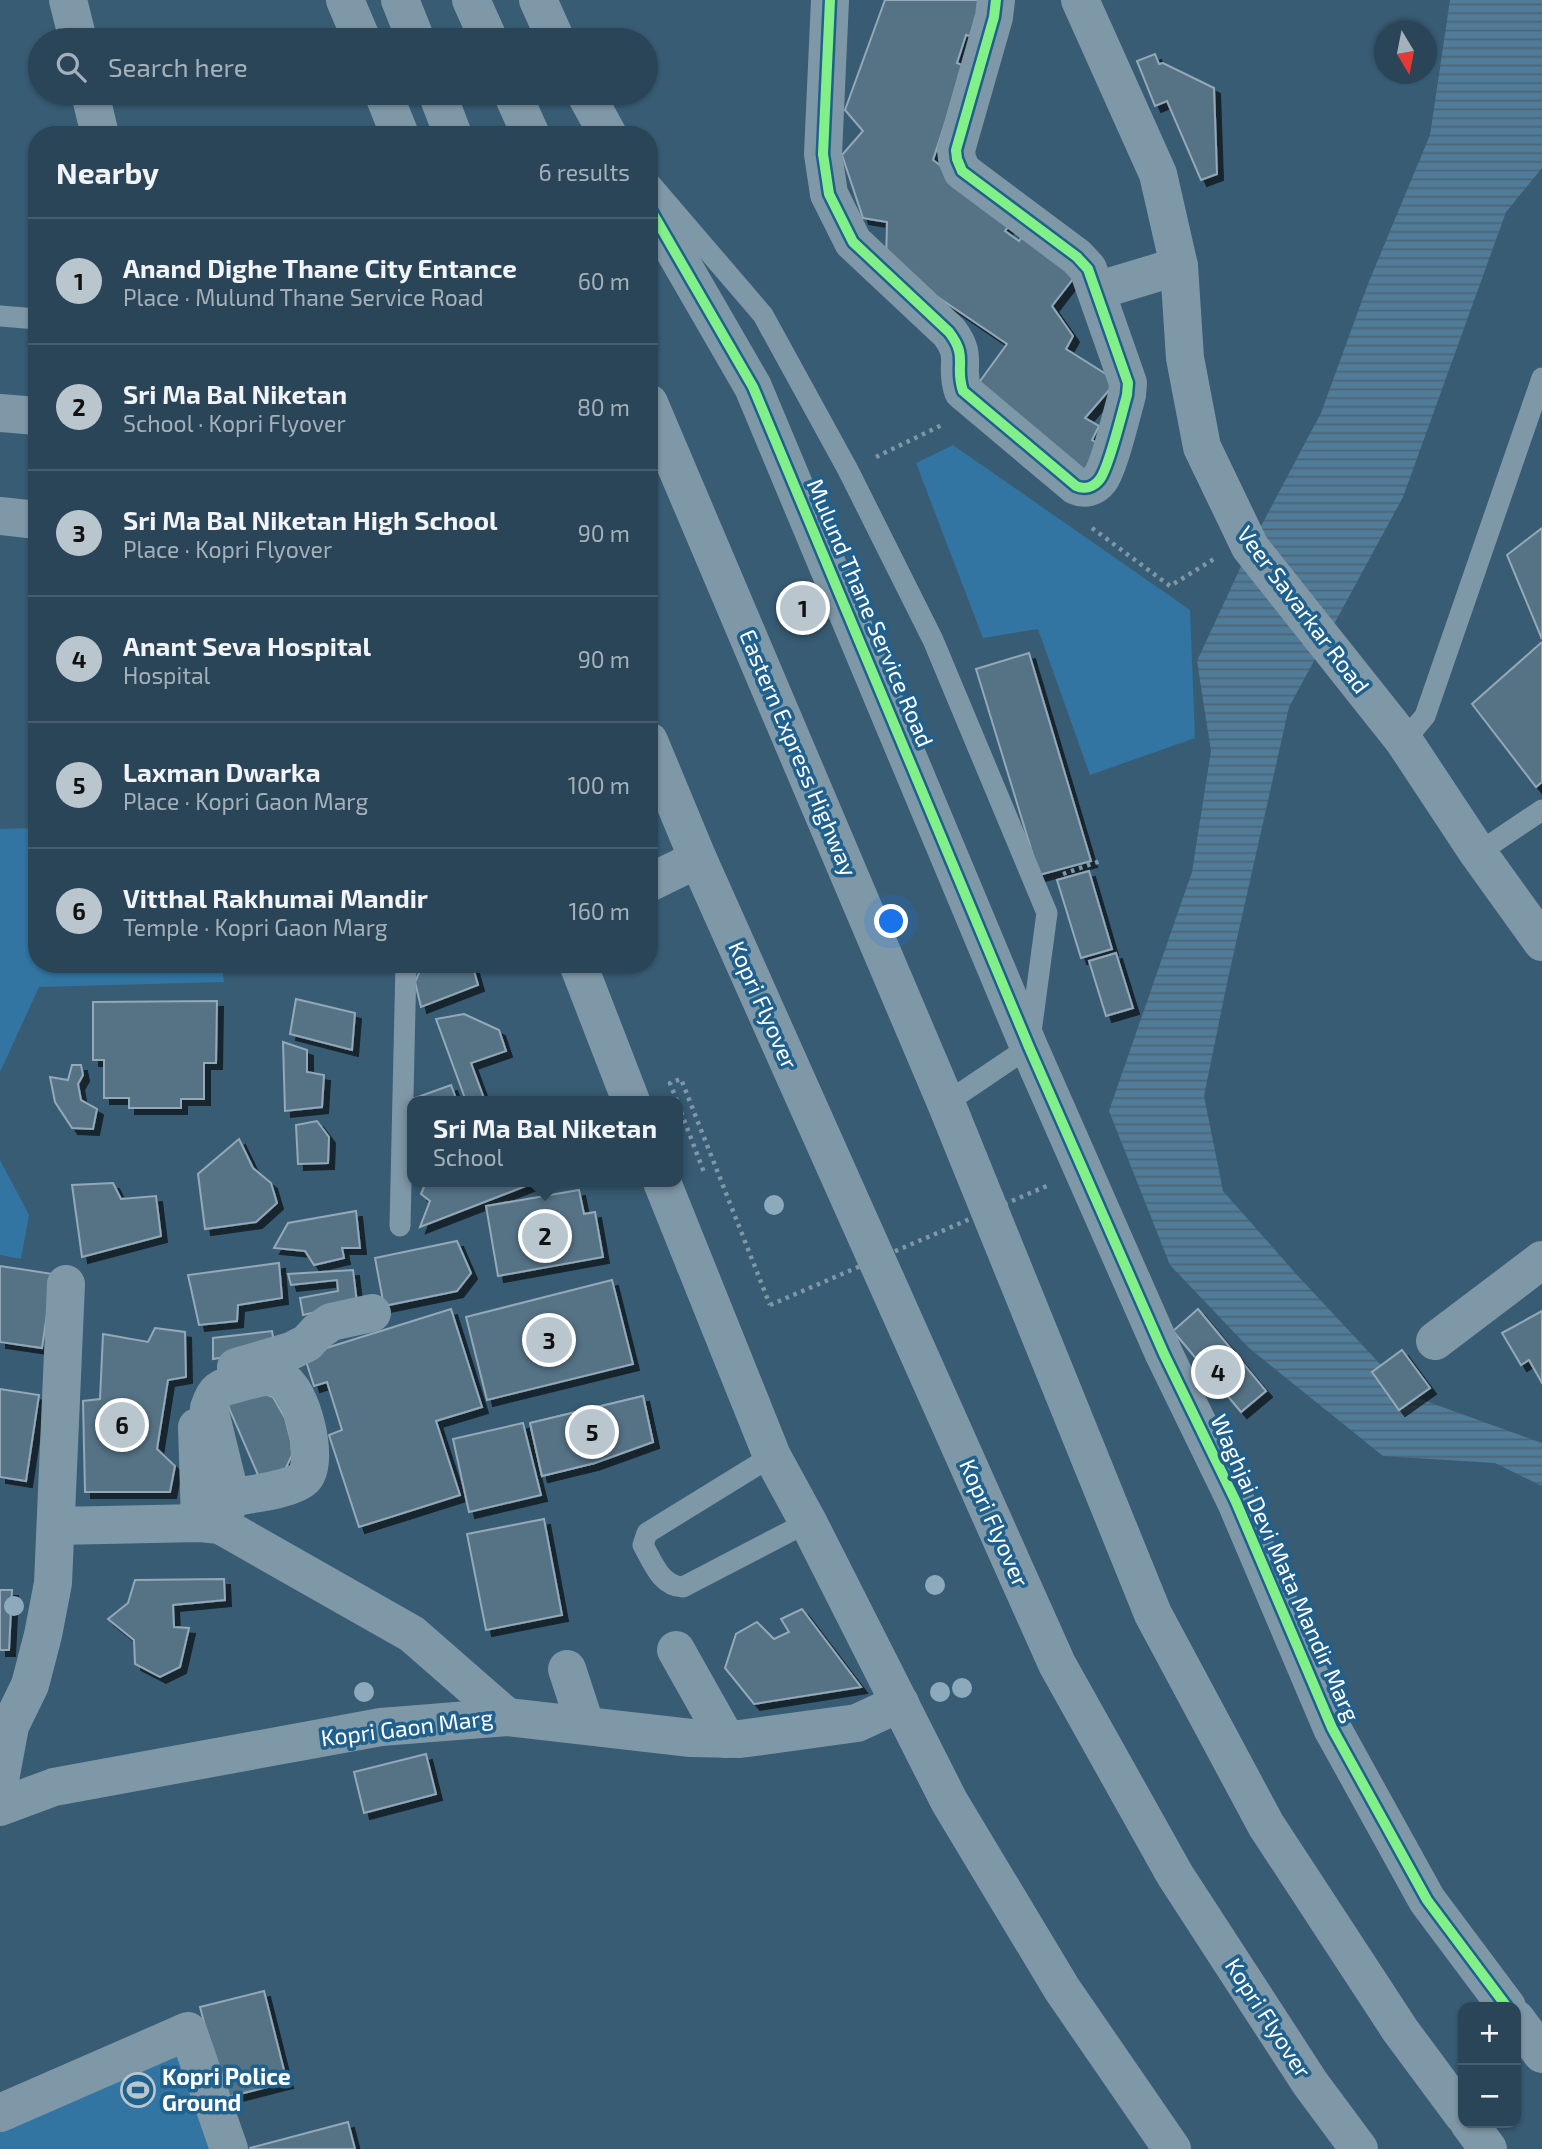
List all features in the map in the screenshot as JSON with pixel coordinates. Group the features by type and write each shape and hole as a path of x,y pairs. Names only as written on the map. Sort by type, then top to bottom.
{"highway":[{"path":"345,0 357,28"},
{"path":"471,0 484,28"},
{"path":"388,105 396,126"},
{"path":"517,105 527,126"},
{"name":"Eastern Express Highway","path":"658,424 946,1103"},
{"path":"658,763 698,859 658,879"},
{"name":"Kopri Flyover","path":"698,859 1057,1664 1175,1875 1310,2083 1359,2149"},
{"path":"946,1103 1153,1614 1266,1825 1400,2030 1458,2108"},
{"path":"1473,2128 1488,2149"}],"street":[{"path":"68,0 75,28"},
{"path":"400,0 411,28"},
{"path":"538,0 551,28"},
{"path":"830,0 823,154 829,194 853,242 949,332 958,345 961,361 959,380 963,391 1082,489 1088,488 1101,478 1127,395 1128,383 1096,290 1087,270 1077,257 962,171 957,159 956,150 995,17 996,0"},
{"name":"Veer Savarkar Road","path":"1080,0 1158,174 1180,266 1185,358 1202,447 1251,547 1404,741 1478,853 1542,942"},
{"path":"93,105 98,126"},
{"path":"442,105 450,126"},
{"path":"592,105 604,126"},
{"name":"Mulund Thane Service Road","path":"658,223 753,387 1029,1047"},
{"path":"1096,290 1180,266"},
{"path":"0,413 28,415"},
{"path":"0,516 28,519"},
{"path":"581,973 629,1096"},
{"name":"Waghjai Devi Mata Mandir Marg","path":"1029,1047 1164,1354 1236,1502 1332,1728 1427,1900 1503,2002"},
{"path":"664,1187 772,1456 949,1801 1062,1989 1172,2149"},
{"path":"1435,1340 1542,1260"},
{"path":"0,1780 10,1726 30,1685 53,1583 66,1284"},
{"path":"217,1515 195,1386 199,1379 291,1351 307,1343 331,1322 372,1313"},
{"path":"56,1526 217,1515 412,1633 507,1717"},
{"path":"676,1650 726,1738"},
{"path":"567,1669 585,1724"},
{"name":"Kopri Gaon Marg","path":"0,1807 54,1787 381,1727 507,1717 691,1738 726,1738 857,1723 900,1703"},
{"path":"1521,2026 1542,2054"},
{"path":"0,2113 188,2031 229,2149"}],"lane":[{"path":"658,193 763,316 835,446 933,640 1047,913 1029,1047 946,1103"},
{"path":"0,316 28,318"},
{"path":"1404,741 1425,716 1542,378"},
{"path":"1478,853 1542,810"},
{"path":"400,1226 407,973"},
{"path":"772,1456 647,1532 643,1545 659,1574 672,1586 683,1587 808,1522"}],"path":[{"path":"1035,884 1103,860"},
{"path":"675,1096 670,1083 681,1079 770,1305 1049,1185"}],"shaded area":[{"path":"1450,0 1542,0 1542,168 1506,212 1403,497 1289,707 1204,1096 1223,1191 1409,1395 1542,1443 1542,1486 1495,1463 1383,1456 1249,1348 1170,1265 1109,1111 1192,872 1211,751 1197,661 1250,547 1321,413 1368,284 1430,135"},
{"path":"953,445 1190,610 1195,738 1090,775 1038,629 983,638 916,463"},
{"path":"28,828 28,973 223,973 224,982 39,987 0,1072 0,829"},
{"path":"0,1160 29,1215 21,1259 0,1255"},
{"name":"Kopri Police Ground","path":"176,2054 210,2149 0,2149 0,2127"}],"building":[{"path":"885,0 991,0 978,38 966,35 957,63 964,66 933,160 1013,220 1005,231 1019,241 1027,230 1080,270 1052,306 1073,336 1066,349 1117,381 1085,418 1099,426 1092,440 1104,447 1082,477 975,388 1007,344 886,262 887,222 863,218 842,155 863,131 845,110"},
{"path":"1155,54 1159,64 1163,63 1214,88 1217,174 1201,180 1167,101 1155,106 1137,61"},
{"path":"1542,528 1542,639 1507,555"},
{"path":"1542,642 1542,782 1536,787 1472,704"},
{"path":"1029,653 1091,861 1039,875 976,669"},
{"path":"1089,871 1112,949 1081,958 1057,880"},
{"path":"1116,953 1133,1008 1106,1016 1089,961"},
{"path":"419,973 475,973 478,985 421,1007 415,982"},
{"path":"296,999 355,1013 352,1050 290,1034"},
{"path":"217,1001 216,1063 204,1063 204,1099 181,1099 181,1108 129,1108 129,1098 104,1098 104,1060 93,1060 93,1002"},
{"path":"464,1014 499,1030 506,1051 471,1063 483,1096 464,1096 436,1019"},
{"path":"283,1042 307,1050 307,1072 324,1075 322,1107 285,1111"},
{"path":"72,1065 81,1065 83,1075 78,1084 81,1100 97,1109 93,1129 72,1128 55,1102 50,1077 68,1080"},
{"path":"451,1085 455,1096 421,1096"},
{"path":"317,1121 329,1137 328,1163 298,1164 296,1125"},
{"path":"239,1139 253,1168 271,1183 277,1203 256,1222 205,1229 198,1174"},
{"path":"113,1183 121,1199 156,1196 161,1236 82,1257 72,1185"},
{"path":"424,1187 523,1187 420,1227 430,1201 421,1194"},
{"path":"579,1190 584,1214 595,1212 603,1257 498,1276 486,1206"},
{"path":"356,1211 360,1248 342,1248 344,1258 314,1265 305,1251 274,1248 288,1223"},
{"path":"457,1241 471,1273 457,1291 384,1306 375,1258"},
{"path":"279,1263 282,1298 238,1305 237,1321 199,1325 188,1275"},
{"path":"0,1266 53,1274 42,1348 0,1342"},
{"path":"353,1270 357,1303 303,1315 300,1298 338,1291 337,1280 291,1285 288,1274"},
{"path":"612,1280 633,1364 487,1400 466,1317"},
{"path":"451,1309 482,1407 436,1421 460,1495 359,1527 329,1435 342,1430 327,1382 314,1386 304,1355"},
{"path":"1198,1309 1266,1391 1241,1412 1173,1331"},
{"path":"1542,1311 1542,1383 1529,1360 1521,1365 1502,1333"},
{"path":"155,1328 185,1332 186,1377 168,1380 157,1449 175,1466 170,1492 85,1492 83,1401 100,1399 103,1334 148,1342"},
{"path":"272,1331 275,1349 213,1359 213,1338"},
{"path":"1402,1350 1430,1388 1399,1410 1372,1372"},
{"path":"0,1389 39,1395 26,1481 0,1477"},
{"path":"257,1391 273,1397 285,1418 292,1455 284,1472 262,1484 225,1399"},
{"path":"643,1396 653,1442 593,1456 595,1463 542,1476 530,1423"},
{"path":"643,1396 653,1442 595,1463 542,1476 530,1423"},
{"path":"523,1423 541,1495 469,1512 453,1439"},
{"path":"544,1519 562,1615 486,1630 467,1534"},
{"path":"224,1579 225,1600 173,1605 174,1627 189,1628 180,1667 160,1677 135,1664 134,1640 108,1619 128,1603 135,1580"},
{"path":"0,1590 12,1590 9,1650 0,1650"},
{"path":"802,1609 861,1687 754,1704 725,1668 736,1634 757,1622 774,1639 789,1632 781,1619"},
{"path":"426,1754 436,1794 364,1813 354,1772"},
{"path":"264,1991 287,2082 224,2098 200,2007"},
{"path":"348,2122 355,2149 250,2149 250,2148"}],"cycle path":[{"path":"830,0 823,154 829,194 853,242 949,332 960,355 963,391 1076,486 1086,488 1098,482 1104,473 1127,395 1128,383 1088,269 1077,257 962,171 957,159 956,150 994,17 996,0"},
{"path":"658,223 753,387 1029,1047 1164,1354 1236,1502 1332,1728 1427,1900 1503,2002"}],"place":[{"name":"Anand Dighe Thane City Entance","path":"803,608"},
{"name":"Sri Ma Bal Niketan","path":"545,1236"},
{"name":"Sri Ma Bal Niketan High School","path":"549,1340"},
{"name":"Anant Seva Hospital","path":"1218,1372"},
{"name":"Vitthal Rakhumai Mandir","path":"122,1425"},
{"name":"Laxman Dwarka","path":"592,1432"},
{"name":"Kopri Police Ground","path":"138,2090"}]}
